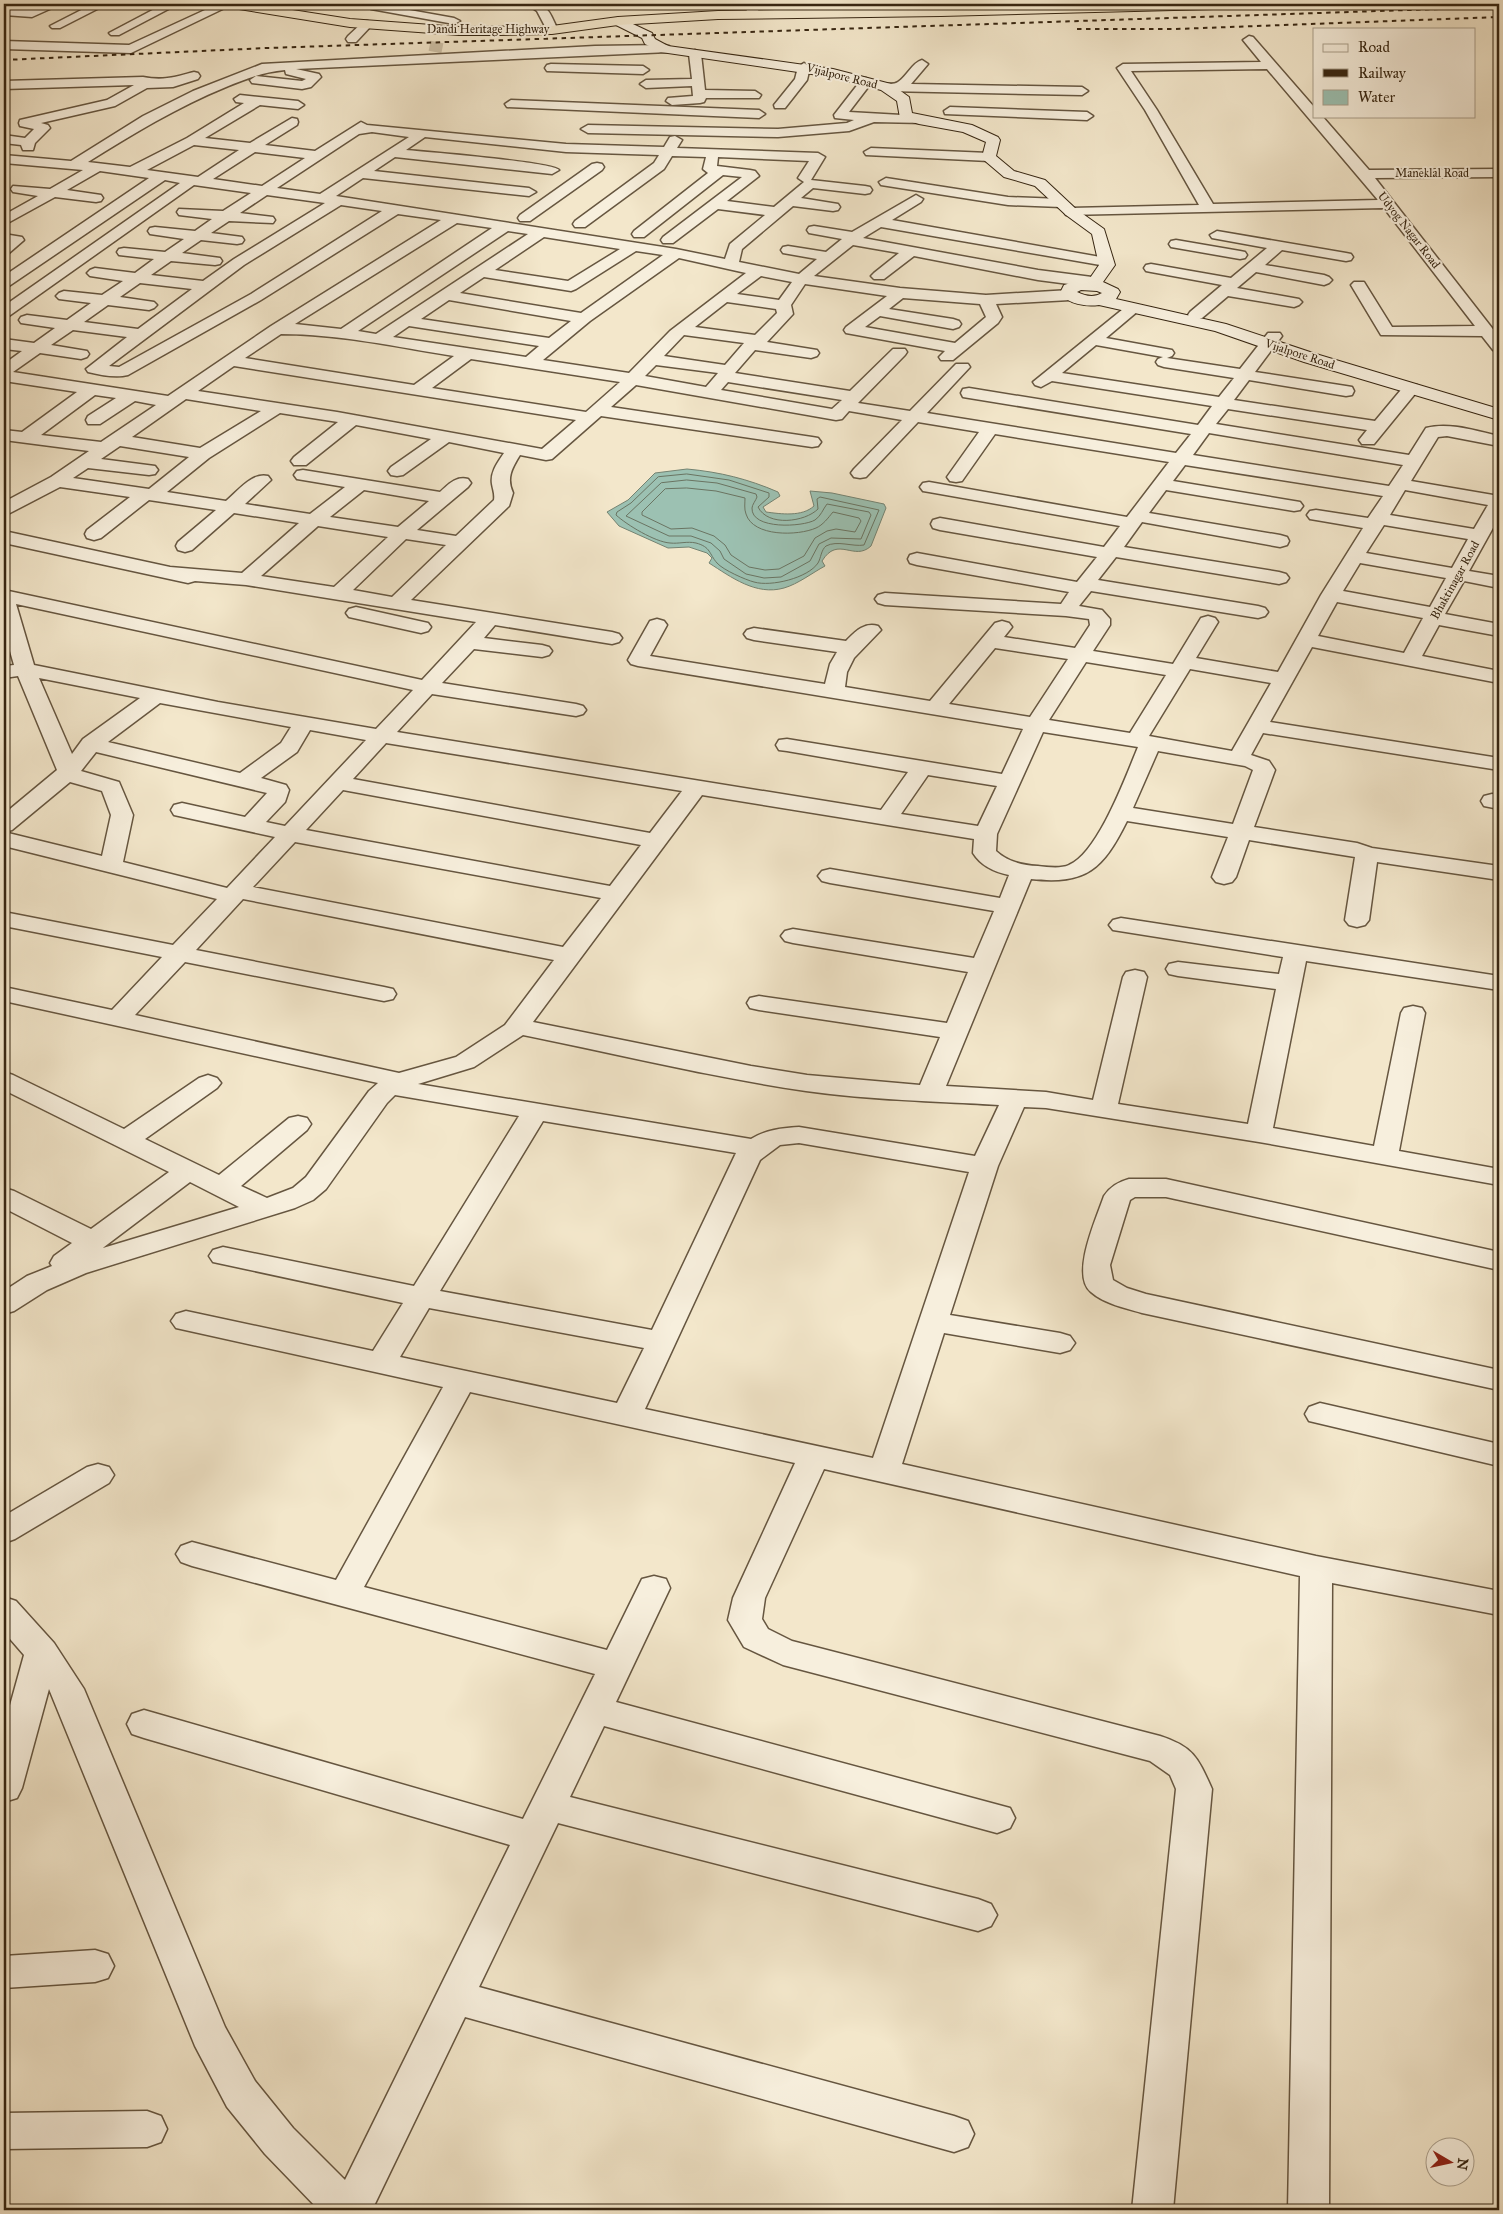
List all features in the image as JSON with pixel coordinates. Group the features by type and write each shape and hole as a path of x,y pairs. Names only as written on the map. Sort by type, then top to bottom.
{"highway":[{"name":"Dandi Heritage Highway","path":"233,4 350,23 552,30 618,21 754,9 1253,4"}],"main road":[{"name":"Vijalpore Road","path":"618,21 648,36 649,41 665,49 804,67 892,87 904,100 905,115 918,120"},
{"path":"918,120 967,128 993,140 989,157 1008,174 1040,183 1067,208 1099,232 1107,265 1099,291"},
{"name":"Vijalpore Road","path":"1099,291 1133,308 1271,340 1499,406"},
{"name":"Vijalpore Road","path":"1070,296 1086,300 1099,291 1196,316 1244,326 1271,340 1411,389 1499,415"}],"street":[{"path":"21,4 51,6"},
{"path":"37,46 56,28 101,4"},
{"path":"115,34 172,4"},
{"path":"4,45 131,48 227,4"},
{"path":"532,4 542,9 552,30"},
{"path":"4,12 32,14 51,6"},
{"path":"350,23 368,14 377,6 457,26 434,51"},
{"path":"553,6 559,21 570,27"},
{"path":"352,39 367,24"},
{"name":"Udyog Nagar Road","path":"1249,40 1313,114"},
{"path":"72,166 98,148 197,94 267,67 434,51 665,49"},
{"path":"583,75 590,50"},
{"path":"633,101 695,101 700,99 695,54"},
{"path":"892,87 911,78 922,64"},
{"path":"1208,208 1151,110 1123,68 1271,65"},
{"path":"509,66 532,67 583,75 643,70"},
{"path":"235,78 302,85 307,84 315,77 267,67"},
{"path":"780,105 801,80 804,67"},
{"path":"32,146 43,128 25,123 112,103 145,84 173,83 194,76"},
{"path":"4,85 147,81 145,84"},
{"path":"866,82 840,115 918,120"},
{"path":"646,84 755,95"},
{"path":"892,87 1082,91"},
{"path":"591,92 600,114"},
{"path":"197,94 298,105"},
{"path":"132,172 192,141 257,101"},
{"path":"507,108 600,114 690,112 760,114"},
{"path":"950,111 1087,116"},
{"path":"580,224 659,166 681,131 690,112"},
{"path":"967,128 972,112"},
{"path":"566,148 584,133 600,114"},
{"path":"438,123 584,133 681,131 778,133 849,127 873,118"},
{"name":"Udyog Nagar Road","path":"1317,118 1365,174 1499,348"},
{"path":"4,313 195,181 219,169 292,122"},
{"path":"4,371 226,216 305,164 320,160 358,128 566,148 818,157 805,178"},
{"path":"773,172 795,144 776,141 778,133"},
{"path":"322,200 420,134"},
{"path":"402,190 477,138"},
{"path":"4,139 32,146"},
{"path":"192,141 252,148 320,160"},
{"path":"9,504 57,481 277,329 457,210 513,165 543,145"},
{"path":"4,150 32,146"},
{"path":"73,149 98,148"},
{"path":"871,152 989,157"},
{"path":"392,153 552,170"},
{"path":"668,240 752,175 709,168 714,153"},
{"path":"918,165 938,167 944,156"},
{"path":"4,159 98,167 396,209 457,210 488,224 540,233 636,241 668,240 706,245"},
{"path":"152,161 181,164"},
{"path":"11,174 33,162"},
{"path":"200,166 219,169"},
{"path":"4,221 98,167"},
{"path":"481,272 571,286 636,241 666,212 720,170"},
{"name":"Maneklal Road","path":"1365,174 1499,173"},
{"path":"360,174 529,192"},
{"path":"525,218 580,179 597,174"},
{"path":"4,283 11,273 162,176"},
{"path":"886,182 1000,200 1067,208"},
{"path":"936,182 1013,192 1049,192"},
{"path":"616,183 634,185"},
{"path":"731,265 729,248 777,212 811,183 868,195"},
{"path":"18,189 96,198"},
{"path":"338,201 233,266 94,369 122,372 256,297 396,209"},
{"path":"789,201 832,207"},
{"path":"710,392 752,345 785,314 783,305 801,278 852,238 912,202 891,201"},
{"path":"714,204 777,212"},
{"path":"956,206 987,212 1067,208 1208,208 1388,204"},
{"path":"184,212 268,220"},
{"path":"666,212 700,216"},
{"path":"488,224 505,216 580,224 676,253 758,271 900,293 986,300 1070,296"},
{"path":"880,222 1106,262"},
{"path":"344,334 504,227"},
{"path":"814,230 1038,276 1099,291"},
{"path":"155,231 237,240"},
{"path":"378,340 540,233"},
{"path":"1217,235 1346,257"},
{"path":"4,238 17,240 4,250"},
{"path":"1176,244 1324,280"},
{"path":"1196,316 1278,246"},
{"path":"788,250 829,257"},
{"path":"879,276 911,251"},
{"path":"124,252 214,261"},
{"path":"529,363 584,318 676,253"},
{"path":"233,266 293,274"},
{"path":"1151,268 1294,302"},
{"path":"4,376 133,396 177,398 352,420 546,455 633,379 675,335 758,271"},
{"path":"95,273 204,286"},
{"path":"1359,285 1387,332 1486,331"},
{"path":"900,293 852,330 953,352 994,317 986,300"},
{"path":"446,295 584,318"},
{"path":"556,295 605,303"},
{"path":"64,296 150,306"},
{"path":"723,298 783,305"},
{"path":"1017,401 1133,308"},
{"path":"876,311 953,324"},
{"path":"27,320 141,334"},
{"path":"406,321 554,344"},
{"path":"277,329 304,329 344,334 710,392 846,406 1181,459 1499,502"},
{"path":"675,335 811,353"},
{"path":"8,337 55,336"},
{"path":"8,337 36,349 81,354"},
{"path":"1093,340 1165,358 1244,374 1346,390"},
{"path":"1066,610 1271,340"},
{"path":"230,361 808,447 899,352"},
{"path":"418,390 467,354"},
{"path":"651,359 727,373 846,406"},
{"path":"1068,361 1086,364"},
{"path":"860,473 962,367"},
{"path":"1050,376 1379,427"},
{"path":"25,438 92,389"},
{"path":"1358,452 1411,389"},
{"path":"969,393 1412,461"},
{"path":"94,420 133,396"},
{"path":"94,534 150,495 203,454 275,409"},
{"path":"352,420 301,468 361,484 444,498"},
{"path":"956,477 990,429"},
{"path":"1238,759 1354,556 1432,432 1438,430 1499,441"},
{"path":"4,435 203,454"},
{"path":"398,471 445,437"},
{"path":"396,603 502,502 504,492 499,484 499,478 515,449"},
{"path":"84,462 150,470"},
{"path":"185,546 262,480"},
{"path":"57,481 460,542"},
{"path":"339,593 402,533 462,483"},
{"path":"246,579 314,520 361,484"},
{"path":"1162,484 1294,506"},
{"path":"930,487 1280,541"},
{"name":"Bhaktinagar Road","path":"1410,660 1499,502"},
{"path":"1316,515 1376,521 1480,536"},
{"path":"940,524 1279,578"},
{"path":"4,537 421,627"},
{"path":"1354,556 1499,582"},
{"path":"917,559 1258,612"},
{"path":"170,573 246,579 612,638"},
{"path":"1331,595 1499,630"},
{"path":"111,866 122,815 118,807 118,800 111,787 88,781 69,772 25,668 4,597 427,687 576,710"},
{"path":"885,598 1066,610 1095,614 1100,619 1100,626 1036,724 986,834 984,853 992,862 1004,868 1022,872 1059,874 1076,870 1093,857 1120,813 1143,742 1181,666 1208,622"},
{"path":"935,708 1018,607"},
{"path":"119,1018 491,618"},
{"path":"657,625 638,660 1143,742 1256,764 1264,770 1224,877"},
{"path":"834,692 835,675 842,658 870,630"},
{"path":"754,634 850,648"},
{"path":"1306,640 1499,676"},
{"path":"990,641 1081,655 1284,679"},
{"path":"469,642 542,651"},
{"path":"4,672 25,668 156,696 304,723 986,834"},
{"path":"4,824 69,772 92,744 156,696"},
{"path":"244,780 289,747 304,723"},
{"path":"1257,726 1499,764"},
{"path":"92,744 244,780 278,790 277,797 250,825"},
{"path":"787,745 1010,782"},
{"path":"887,818 922,768"},
{"path":"338,783 656,841"},
{"path":"37,1283 76,1266 264,1208 303,1194 316,1183 378,1097 396,1084 465,1062 494,1044 517,1026 696,788"},
{"path":"182,810 290,834 617,894"},
{"path":"1120,813 1357,850 1367,854 1499,873"},
{"path":"4,840 235,893 570,956"},
{"path":"1358,920 1367,854"},
{"path":"930,1093 1022,872"},
{"path":"830,876 1008,906"},
{"path":"4,919 384,994"},
{"path":"1121,925 1499,982"},
{"path":"793,936 982,967"},
{"path":"1259,1134 1296,951"},
{"path":"1178,969 1289,983"},
{"path":"1104,1108 1135,978"},
{"path":"4,994 119,1018 396,1084 536,1111 755,1148"},
{"path":"759,1003 955,1032"},
{"path":"1385,1156 1413,1013"},
{"path":"517,1026 798,1082 872,1090 1015,1098 1104,1108 1499,1177"},
{"path":"4,1080 264,1208"},
{"path":"125,1140 208,1083"},
{"path":"884,1471 984,1166 1015,1098"},
{"path":"381,1363 536,1111"},
{"path":"222,1187 298,1124"},
{"path":"627,1416 748,1156 761,1142 780,1136 799,1135 984,1166"},
{"path":"4,1304 37,1283 188,1170"},
{"path":"1499,1261 1166,1188 1148,1187 1129,1188 1118,1196 1096,1265 1100,1285 1117,1295 1142,1304 1499,1380"},
{"path":"4,1197 93,1242"},
{"path":"223,1256 421,1297 661,1341"},
{"path":"186,1321 884,1471 1316,1568 1499,1603"},
{"path":"934,1322 1060,1342"},
{"path":"344,1594 462,1380"},
{"path":"1320,1414 1499,1455"},
{"path":"814,1456 749,1598 745,1620 756,1638 783,1652 1160,1750 1184,1766 1194,1789 1153,2210"},
{"path":"4,1531 98,1475"},
{"path":"192,1554 616,1666"},
{"path":"1309,2210 1316,1568"},
{"path":"352,2210 654,1588"},
{"path":"4,1610 42,1652 67,1689 209,2034 227,2069 241,2094 279,2142 336,2199 340,2210"},
{"path":"4,1788 42,1652"},
{"path":"594,1710 997,1818"},
{"path":"144,1724 540,1822 978,1915"},
{"path":"4,1972 95,1966"},
{"path":"455,1997 954,2134"},
{"path":"4,2131 147,2129"}],"water":[{"path":"687,469 734,477 778,492 780,496 763,507 766,512 791,514 804,512 814,506 810,491 832,493 884,504 886,508 871,546 865,550 834,550 822,561 825,566 800,581 784,588 764,589 744,584 709,563 712,558 707,553 689,547 668,548 619,526 607,512 628,500 655,473"}],"tunnel":[{"path":"435,52 437,42"}],"railway":[{"path":"4,60 267,48 1499,7"},
{"path":"1077,29 1176,29 1499,17"}]}
